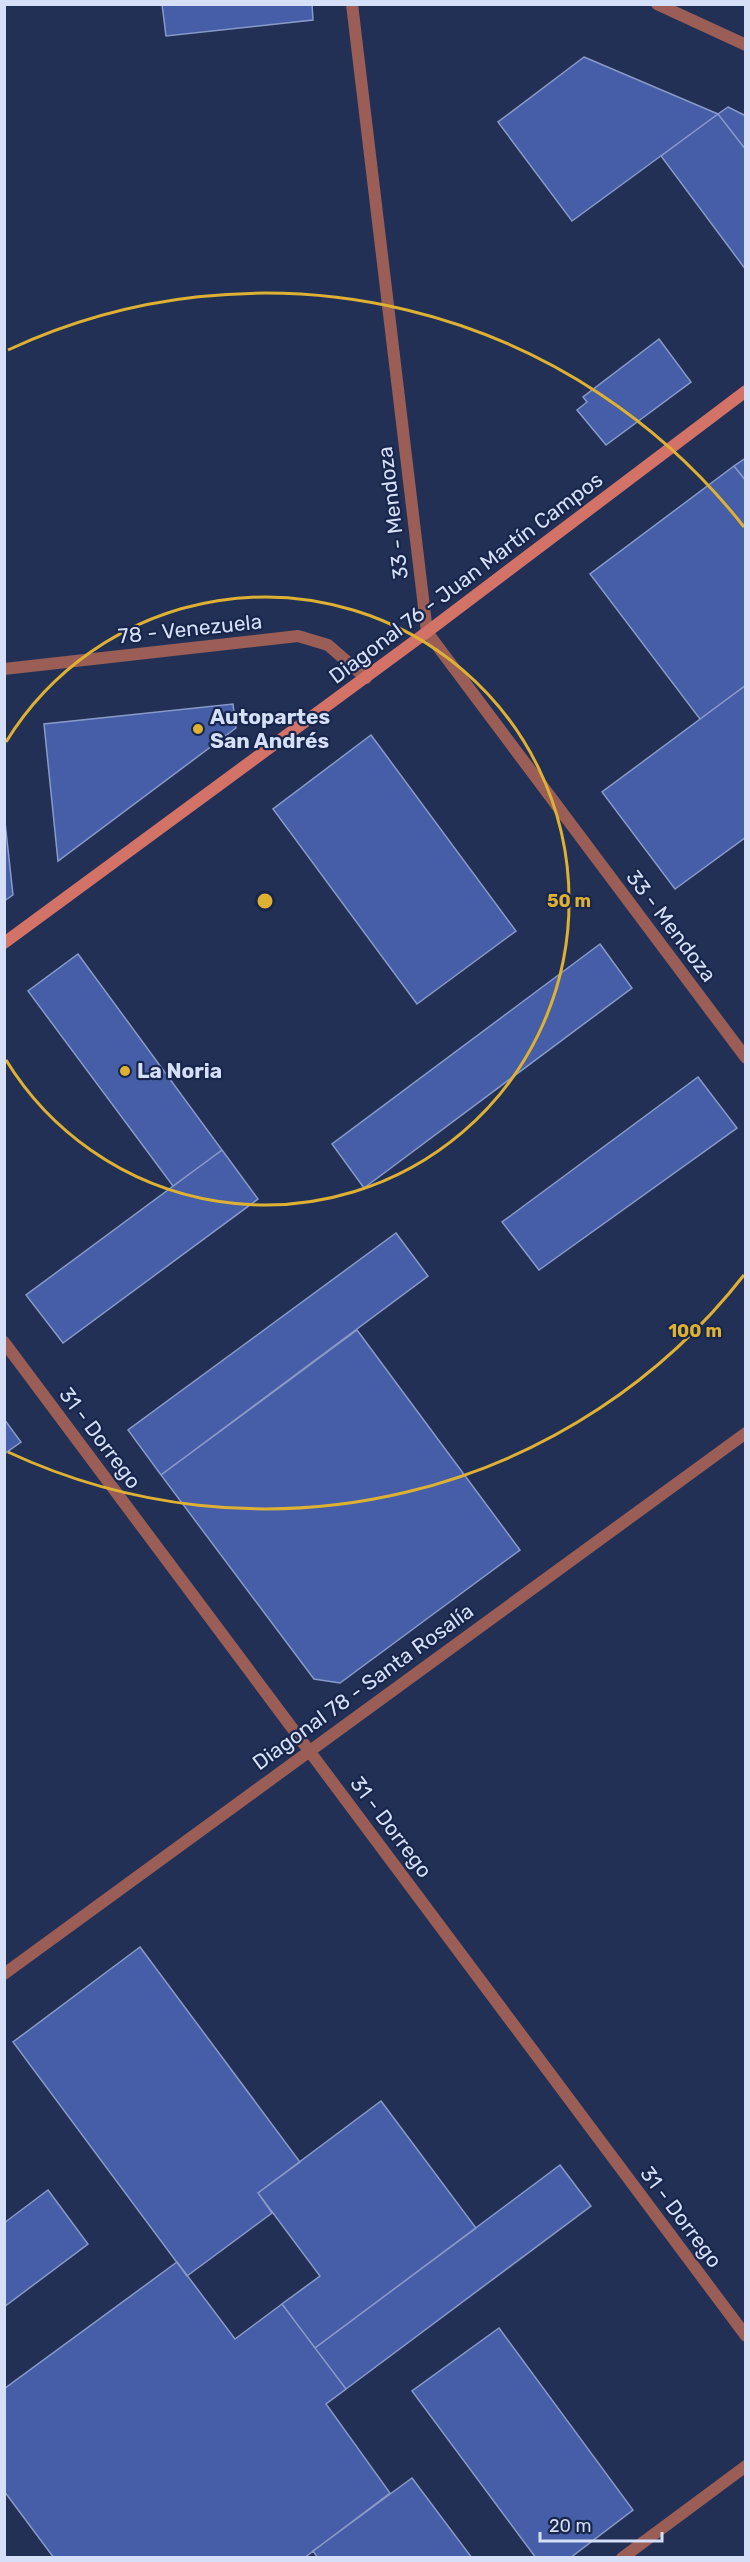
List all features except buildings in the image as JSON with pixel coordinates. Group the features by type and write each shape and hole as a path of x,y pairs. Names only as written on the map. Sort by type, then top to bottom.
{"main road":[{"name":"Diagonal 76 - Juan Martín Campos","path":"4,943 366,678 746,391"}],"street":[{"name":"33 - Mendoza","path":"352,4 427,632 746,1058"},
{"path":"657,4 746,45"},
{"name":"78 - Venezuela","path":"4,669 298,636 328,645 366,678"},
{"name":"31 - Dorrego","path":"4,1342 746,2336"},
{"name":"Diagonal 78 - Santa Rosalía","path":"4,1974 746,1433"},
{"path":"622,2558 746,2466"}],"place":[{"name":"Autopartes San Andrés","path":"198,729"},
{"name":"La Noria","path":"125,1071"}]}
